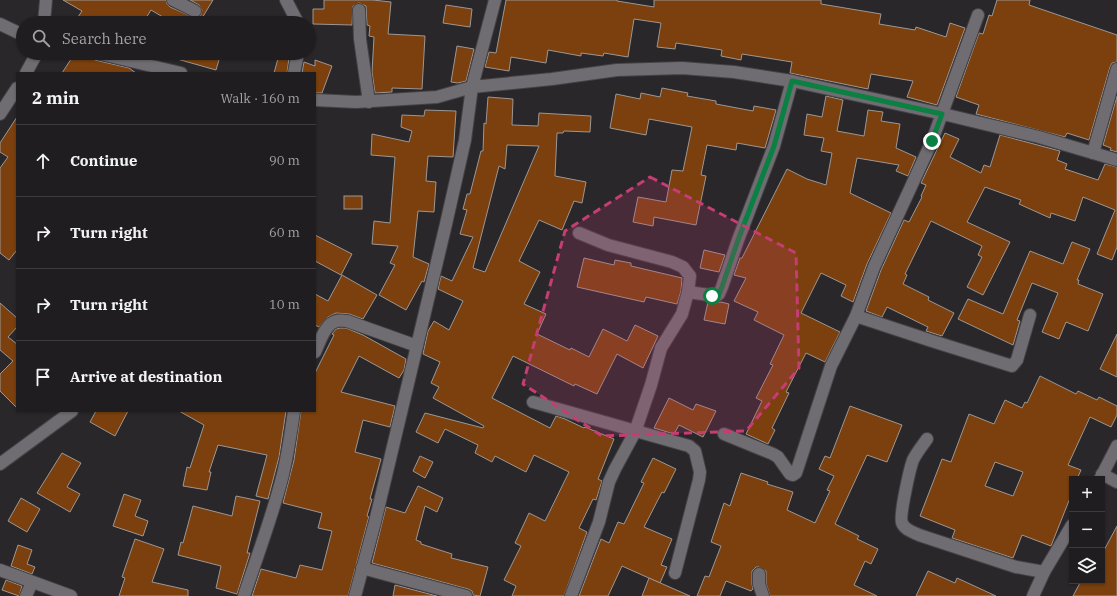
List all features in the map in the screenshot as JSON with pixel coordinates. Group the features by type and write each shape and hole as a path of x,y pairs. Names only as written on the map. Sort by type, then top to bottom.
{"street":[{"path":"45,16 46,0"},
{"path":"173,0 195,11"},
{"path":"286,0 294,16"},
{"path":"355,596 375,522 417,346 465,140 472,87 495,0"},
{"path":"358,10 360,39 369,102"},
{"path":"724,434 773,454 778,457 790,474 793,475 796,473 831,366 856,316 874,267 932,141 978,15"},
{"path":"0,24 16,32"},
{"path":"27,72 33,60"},
{"path":"126,60 177,72"},
{"path":"294,72 297,60"},
{"path":"316,100 369,102 437,97 472,87 552,79 617,70 682,68 734,72 792,81 1039,137 1117,160"},
{"path":"1093,152 1117,69"},
{"path":"688,292 716,296 719,294 774,146 792,81"},
{"path":"0,114 16,90"},
{"path":"571,596 599,522 615,469 635,432 651,385 661,348 682,314 688,292 690,276 683,267 672,262 608,245 579,233"},
{"path":"856,316 932,342 1012,366 1018,360 1030,315"},
{"path":"316,350 326,329 330,324 336,321 347,321 417,346"},
{"path":"533,402 689,446 695,451 700,472 699,480 675,573"},
{"path":"0,464 71,412"},
{"path":"244,596 283,475 290,444 294,412"},
{"path":"927,439 913,461 901,516 904,526 908,530 920,535 1016,567 1044,572"},
{"path":"1101,476 1117,446"},
{"path":"1105,478 1117,482"},
{"path":"1033,596 1044,572 1069,531"},
{"path":"362,568 466,596"},
{"path":"0,570 71,596"},
{"path":"760,574 759,584 763,596"},
{"path":"26,596 32,582"}],"highlighted area":[{"path":"650,177 796,253 799,368 746,431 602,436 523,384 565,231"}],"building":[{"path":"63,0 166,0 170,7 190,16 161,16 151,10 147,16 79,16 82,11"},
{"path":"190,0 213,0 203,16 199,16 201,15 202,10 199,5"},
{"path":"324,0 373,0 391,2 388,34 425,36 422,89 392,88 392,92 375,93 372,72 374,37 369,36 370,26 367,25 366,6 359,3 353,6 352,25 316,24 316,16 313,16 313,9 324,9"},
{"path":"506,0 617,0 654,7 654,0 821,0 821,4 881,14 879,24 915,30 916,27 946,37 950,23 965,28 937,105 907,97 913,81 871,74 868,89 790,73 792,62 742,54 741,60 721,56 722,50 676,43 675,49 657,47 661,23 634,19 628,57 604,53 603,56 581,53 581,56 548,50 546,63 511,57 509,71 485,67 489,52 496,53"},
{"path":"997,0 1030,0 1029,5 1117,35 1117,62 1112,63 1110,67 1089,140 1067,133 1065,137 976,114 979,105 956,97 979,33 983,34 989,15 992,16"},
{"path":"446,5 472,9 470,27 443,23"},
{"path":"457,46 474,49 466,81 458,83 451,82"},
{"path":"70,60 95,60 129,68 135,72 63,72"},
{"path":"181,60 219,60 216,70"},
{"path":"278,60 289,60 287,72 274,72"},
{"path":"315,60 332,66 322,93 316,93 316,72 302,72 304,62 315,66"},
{"path":"662,88 688,93 687,96 716,101 716,104 753,111 754,106 776,110 765,148 737,143 736,150 707,145 701,175 706,176 696,225 654,217 653,226 633,222 638,197 666,202 672,170 683,171 692,127 649,119 646,135 610,128 616,94 640,99 641,93 660,97"},
{"path":"826,96 843,100 837,131 864,136 868,110 883,112 881,121 900,124 896,148 916,157 908,176 896,171 899,165 857,158 850,193 891,213 867,264 853,302 841,296 846,285 821,273 801,313 840,332 825,362 806,353 786,392 789,393 772,428 775,430 768,444 746,434 762,401 756,398 773,365 770,364 784,335 754,320 758,312 734,301 746,278 734,275 740,258 742,258 787,169 807,179 826,185 832,153 821,151 824,138 804,135 807,114 822,117"},
{"path":"1117,96 1117,152 1110,150 1111,148 1103,145"},
{"path":"488,97 513,99 512,125 538,126 539,113 591,116 590,132 564,131 563,133 557,133 555,176 586,182 582,203 574,201 562,230 539,220 519,261 540,272 524,304 546,314 537,334 570,350 571,348 589,357 603,329 627,341 635,325 658,336 643,368 617,354 597,394 575,384 574,386 513,356 492,398 550,428 556,416 614,439 598,479 602,481 596,500 593,499 579,528 587,532 564,596 512,596 516,586 504,580 521,546 515,543 529,513 545,521 569,472 534,455 526,472 495,456 492,462 475,453 478,445 445,429 438,443 416,432 425,413 483,428 484,426 433,398 439,387 431,383 440,362 423,354 428,331 434,321 449,330 463,301 438,289 441,276 452,281 473,237 460,234 467,210 463,209 467,194 470,194 481,151 483,151 484,123 486,124","holes":["507,145 539,146 485,272 473,268 499,166 505,169"]},
{"path":"425,110 456,111 453,157 428,156 426,181 436,182 434,212 418,211 413,257 429,264 424,282 422,281 406,310 379,295 395,265 390,263 398,246 372,244 374,221 390,223 395,157 371,155 372,134 409,142 412,131 401,127 402,115 424,116"},
{"path":"16,119 16,251 9,260 0,253 0,168 8,157 0,152 0,143"},
{"path":"945,133 959,139 950,157 981,173 984,165 990,167 1000,135 1060,151 1057,160 1067,164 1065,169 1098,180 1105,164 1117,167 1117,247 1112,260 1097,254 1115,210 1083,197 1075,221 1051,213 1050,218 1019,204 1021,200 985,187 967,222 1010,242 983,295 967,287 982,257 978,255 982,246 931,221 905,274 907,275 903,284 929,297 928,300 954,313 942,336 926,331 928,327 887,307 882,317 866,311 881,270 904,220 909,222 922,197 921,196 926,185 921,183"},
{"path":"344,196 362,196 362,209 344,209"},
{"path":"316,236 352,254 341,275 316,262"},
{"path":"1072,242 1090,249 1077,280 1079,280 1078,284 1103,294 1088,331 1066,322 1059,339 1042,332 1058,293 1032,283 1017,320 1020,321 1013,345 958,319 968,299 1003,314 1030,251 1063,264"},
{"path":"704,250 725,255 719,272 700,268"},
{"path":"584,258 614,265 615,260 631,263 631,266 682,278 681,291 677,304 646,297 644,302 577,287"},
{"path":"342,275 377,295 363,319 349,314 336,313 328,317 319,327 316,326 316,295 328,301"},
{"path":"708,302 721,302 729,304 725,324 704,320"},
{"path":"0,303 16,317 16,328 8,337 16,343 16,407 0,391 0,374 13,361 0,350"},
{"path":"346,328 363,335 406,359 404,370 399,378 359,356 341,392 395,406 390,427 363,420 355,452 381,459 370,499 372,499 367,516 369,517 348,596 252,596 261,569 296,578 300,565 322,570 332,531 318,528 322,513 283,503 294,460 301,412 316,412 316,371 334,335 332,334 336,329"},
{"path":"1117,334 1117,377 1100,369"},
{"path":"1040,376 1076,394 1078,391 1097,400 1099,397 1117,406 1117,415 1111,427 1090,417 1068,465 1081,470 1078,476 1069,476 1069,501 1051,546 1022,535 1013,558 952,538 955,530 920,516 942,459 951,462 969,414 994,424 1005,400 1022,408 1025,402 1027,403","holes":["995,462 1023,472 1013,496 985,486"]},
{"path":"669,398 693,410 696,404 716,411 703,437 679,425 674,434 654,428"},
{"path":"850,406 902,425 887,462 867,455 835,524 859,536 857,539 878,549 871,564 865,561 854,585 877,596 770,596 766,583 766,571 756,567 752,571 753,589 751,591 726,581 720,596 697,596 705,576 709,577 721,546 711,542 724,503 730,506 741,473 768,482 767,484 793,492 787,510 815,523 830,491 827,490 834,476 819,469 825,456 830,458"},
{"path":"95,412 127,412 115,436 90,422"},
{"path":"181,412 286,412 279,457 268,499 256,496 267,455 218,445 209,472 211,472 207,490 183,486 187,467 190,468 204,425"},
{"path":"62,453 81,463 67,487 80,494 70,512 37,493"},
{"path":"420,456 433,462 425,478 413,471"},
{"path":"653,458 676,469 644,527 672,539 661,565 667,567 660,583 622,566 608,596 579,596 601,539 609,543 618,522 624,524 644,483 641,482"},
{"path":"418,486 443,498 437,512 425,506 416,540 421,542 421,544 452,554 451,558 488,567 480,596 473,595 472,591 468,589 372,563 386,507 405,513"},
{"path":"124,494 141,500 135,516 148,521 143,536 113,526"},
{"path":"236,496 260,501 247,553 250,553 237,594 216,588 221,566 178,555 181,542 183,543 193,506 232,516"},
{"path":"21,498 40,509 27,532 8,521"},
{"path":"1117,526 1117,596 1073,596 1079,584 1105,584 1105,548"},
{"path":"135,539 164,549 152,582 188,590 188,596 119,596 125,578 122,577"},
{"path":"18,545 32,550 27,564 35,567 32,574 11,566"},
{"path":"928,571 955,583 957,578 996,596 916,596"},
{"path":"649,578 690,596 642,596"},
{"path":"6,580 22,586 19,596 2,590"},
{"path":"395,585 437,596 393,596"}],"route":[{"path":"712,296 719,294 722,287 738,240 774,146 792,81 942,114 932,141"}]}
